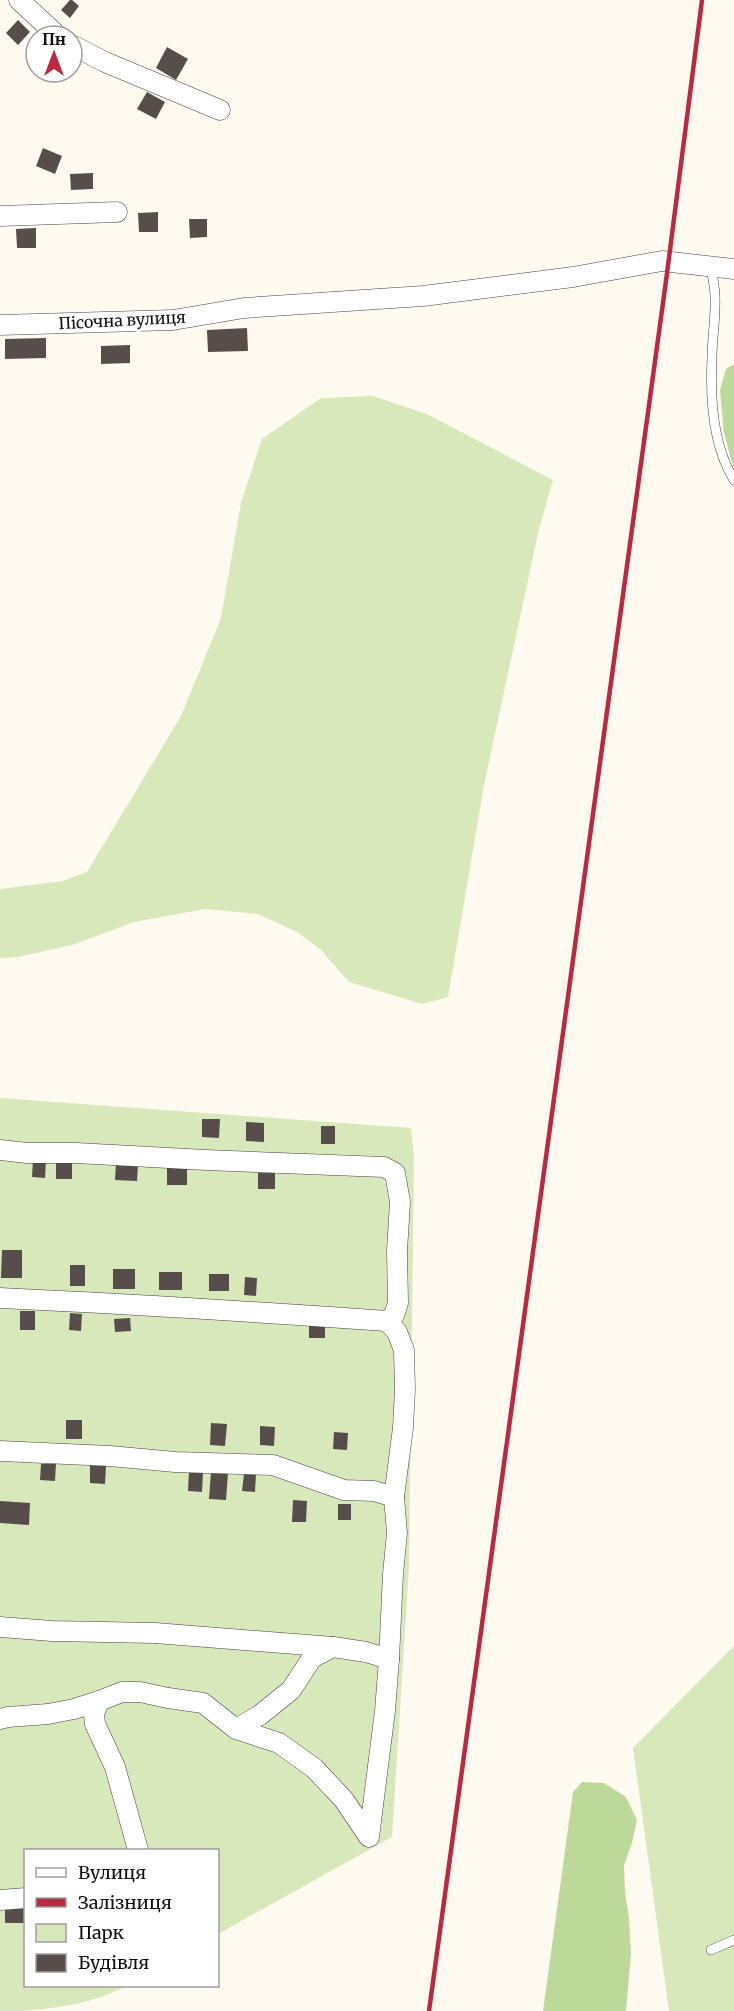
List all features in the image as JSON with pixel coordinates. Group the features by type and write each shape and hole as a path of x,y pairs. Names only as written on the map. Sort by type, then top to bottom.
{"street":[{"path":"19,0 45,24"},
{"path":"84,51 220,110"},
{"path":"0,216 117,212"},
{"name":"Пісочна вулиця","path":"0,325 173,320 244,308 433,295 573,277 662,261 734,269"},
{"path":"0,1150 27,1153 76,1153 384,1167 395,1173 400,1202 397,1251 398,1303 394,1316 387,1321 0,1298"},
{"path":"0,1719 48,1714 99,1701 122,1692 140,1692 203,1703 236,1729 279,1743 314,1768 344,1800 369,1837 389,1659 397,1533 394,1497 404,1418 404,1350 398,1332 387,1321"},
{"path":"0,1451 110,1456 175,1462 273,1465 344,1490 374,1491 394,1497"},
{"path":"0,1627 52,1631 155,1633 333,1647 366,1652 389,1659"},
{"path":"236,1729 260,1715 291,1690 312,1658 333,1647"},
{"path":"99,1701 94,1714 95,1724 115,1767 137,1849"},
{"path":"0,1899 24,1898"}],"lane":[{"path":"711,265 715,298 711,361 713,407 717,439 734,480"},
{"path":"711,1950 734,1940"}],"green space":[{"path":"734,364 734,470 724,433 720,390 726,369"},
{"path":"373,396 427,414 553,480 539,529 484,785 448,997 422,1004 349,982 321,950 297,932 258,914 205,909 134,922 72,945 18,957 0,958 0,889 63,881 87,872 181,716 221,618 241,503 262,439 321,398"},
{"path":"0,1098 411,1128 414,1157 409,1567 392,1837 219,1933 219,1849 24,1849 24,1987 124,1987 81,2003 32,2010 0,2011"},
{"path":"734,1646 734,2011 669,2011 633,1748"},
{"path":"582,1782 604,1783 626,1797 637,1820 624,1865 631,1953 626,2011 543,2011 573,1792"}],"building":[{"path":"70,0 79,6 70,18 61,10"},
{"path":"18,20 24,26 24,38 18,45 6,33"},
{"path":"167,47 188,59 176,80 156,68"},
{"path":"147,92 165,102 156,119 137,109"},
{"path":"43,148 62,156 55,174 36,166"},
{"path":"93,173 93,189 71,190 70,174"},
{"path":"158,212 158,232 139,232 138,213"},
{"path":"189,219 207,219 207,237 190,238"},
{"path":"36,228 36,248 17,248 16,229"},
{"path":"247,328 248,351 208,352 207,330"},
{"path":"46,338 46,358 5,359 5,339"},
{"path":"130,345 130,363 101,364 101,346"},
{"path":"202,1119 220,1119 219,1138 202,1137"},
{"path":"246,1122 264,1123 264,1142 246,1141"},
{"path":"321,1126 335,1126 335,1144 321,1144"},
{"path":"33,1159 46,1159 45,1178 32,1177"},
{"path":"56,1161 72,1161 72,1179 56,1179"},
{"path":"116,1163 138,1164 137,1181 115,1180"},
{"path":"167,1167 187,1167 187,1185 167,1185"},
{"path":"258,1173 275,1173 275,1189 258,1189"},
{"path":"2,1250 22,1250 22,1278 1,1278"},
{"path":"70,1265 85,1265 85,1286 70,1286"},
{"path":"113,1269 135,1269 135,1289 113,1289"},
{"path":"159,1272 182,1272 182,1290 159,1290"},
{"path":"209,1274 229,1274 229,1291 209,1291"},
{"path":"245,1277 257,1278 256,1296 244,1295"},
{"path":"20,1311 35,1311 35,1330 20,1330"},
{"path":"70,1313 82,1314 81,1331 69,1330"},
{"path":"130,1318 131,1331 115,1332 114,1319"},
{"path":"309,1322 325,1322 325,1338 309,1338"},
{"path":"66,1420 82,1420 82,1439 66,1439"},
{"path":"211,1423 227,1424 225,1446 210,1445"},
{"path":"260,1426 275,1427 274,1446 260,1445"},
{"path":"334,1432 348,1433 347,1450 333,1449"},
{"path":"41,1464 56,1464 55,1481 40,1480"},
{"path":"90,1465 106,1466 105,1484 90,1483"},
{"path":"189,1471 203,1472 202,1492 188,1491"},
{"path":"211,1472 228,1473 226,1500 209,1499"},
{"path":"244,1474 256,1474 255,1492 242,1491"},
{"path":"293,1500 307,1501 306,1522 292,1522"},
{"path":"0,1501 30,1503 29,1525 0,1523"},
{"path":"338,1504 351,1504 351,1520 338,1520"},
{"path":"5,1905 24,1905 24,1923 5,1923"}],"railway":[{"path":"429,2011 666,281 702,0"}]}
